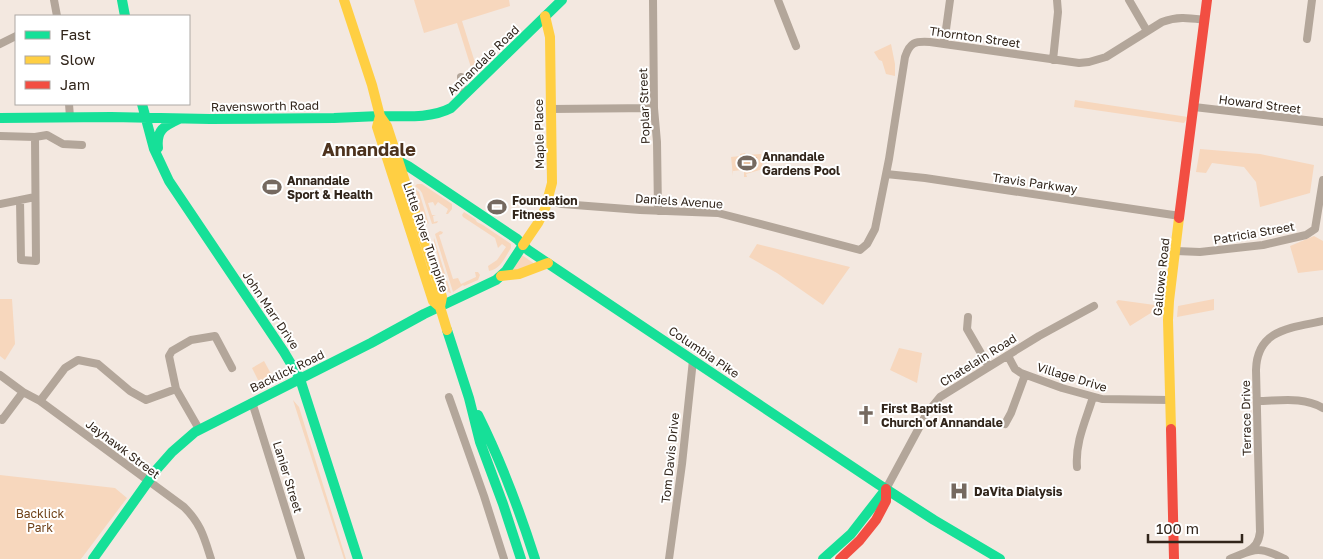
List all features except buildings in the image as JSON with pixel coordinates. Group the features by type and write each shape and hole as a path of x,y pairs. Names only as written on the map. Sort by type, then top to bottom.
{"main road":[{"path":"122,0 125,15"},
{"name":"Little River Turnpike","path":"344,0 372,85 380,116 387,126 442,297 440,307 469,398 480,442 521,559"},
{"name":"Annandale Road","path":"380,116 436,114 451,108 562,0"},
{"name":"Gallows Road","path":"1174,559 1168,320 1207,0"},
{"name":"Maple Place","path":"523,244 540,219 549,201 552,183 550,37 546,16"},
{"name":"John Marr Drive","path":"142,105 154,149 161,166 300,379 358,559"},
{"name":"Little River Turnpike","path":"380,116 377,127 389,168 433,301 440,307"},
{"name":"Ravensworth Road","path":"0,118 334,118 380,116"},
{"path":"161,166 157,142 158,134 164,126 182,118"},
{"name":"Columbia Pike","path":"398,161 517,239 528,250 886,489 1000,559"},
{"name":"Backlick Road","path":"96,558 157,469 172,452 199,429 501,276 523,244"},
{"path":"501,276 519,275 548,263"},
{"name":"Little River Turnpike","path":"469,398 493,445 518,505 536,559"},
{"path":"823,559 847,540 878,496 886,489"},
{"path":"840,559 860,540 876,520 886,501 886,489"},
{"path":"503,504 522,540 531,546"}],"street":[{"path":"54,0 57,15"},
{"name":"Poplar Street","path":"653,0 654,108 657,142 658,211"},
{"path":"778,0 796,46"},
{"path":"944,44 950,0"},
{"path":"1053,60 1057,0"},
{"path":"1129,0 1147,31"},
{"path":"1307,39 1312,0"},
{"name":"Thornton Street","path":"864,248 875,229 905,57 910,46 919,42 944,44 1079,63 1098,60 1171,18 1186,17 1204,20"},
{"path":"0,44 15,36"},
{"path":"464,95 461,77 476,84"},
{"path":"69,105 70,117"},
{"name":"Howard Street","path":"1194,107 1323,122"},
{"path":"551,109 654,108"},
{"path":"0,136 35,137 47,135 63,144 82,145"},
{"path":"20,200 21,260 36,260 35,137"},
{"name":"Travis Parkway","path":"886,174 925,178 1180,216"},
{"name":"Patricia Street","path":"1176,251 1191,253 1208,252 1263,244 1306,235 1316,229 1323,180"},
{"path":"0,204 34,197"},
{"name":"Daniels Avenue","path":"549,201 562,204 658,211 718,213 844,247 860,250 864,248"},
{"name":"Chatelain Road","path":"886,489 926,416 940,397 1039,336 1094,306"},
{"path":"968,317 967,329 989,367"},
{"name":"Terrace Drive","path":"1260,532 1257,357 1267,339 1285,329 1323,321"},
{"path":"199,429 176,389 169,356 172,351 191,340 215,336 232,368"},
{"name":"Village Drive","path":"1008,356 1015,369 1025,374 1093,397 1115,400 1169,400"},
{"path":"40,401 65,368 78,360 98,364 130,391 146,400 176,389"},
{"name":"Tom Davis Drive","path":"669,559 682,464 693,360"},
{"path":"1005,424 1025,374"},
{"name":"Jayhawk Street","path":"0,375 23,392 40,401 184,507 196,520 204,536 211,559"},
{"path":"0,419 2,420 23,392"},
{"path":"449,397 504,559"},
{"path":"1078,467 1077,451 1079,441 1093,397"},
{"path":"1257,401 1301,400 1323,408"},
{"name":"Lanier Street","path":"252,402 302,559"},
{"path":"1230,559 1256,545 1260,532"},
{"path":"1260,532 1264,544 1273,553"},
{"path":"1246,552 1259,550 1273,553 1286,559"}],"green space":[{"path":"414,0 509,0 510,6 462,21 478,72 474,77 457,23 424,33"},
{"path":"891,44 895,76 886,74 882,61 879,60 874,52"},
{"path":"1075,100 1188,117 1184,123 1074,107"},
{"path":"1200,149 1260,154 1314,165 1310,193 1260,207 1256,182 1244,167 1212,163 1206,173 1196,172"},
{"name":"Annandale Gardens Pool","path":"745,153 746,155 761,154 763,169 746,174 747,177 744,177 742,170 733,171 733,176 731,157 740,156 740,154"},
{"path":"422,184 452,204 452,209 446,214 448,209 438,202 435,206 433,202 428,203 432,215 436,215 433,216 434,222 438,221 437,223 432,224 422,193 415,186"},
{"path":"415,189 419,192 429,224 423,219 413,190"},
{"path":"464,212 511,244 511,248 502,262 493,270 489,271 488,266 497,260 506,247 502,244 498,248 495,238 463,217"},
{"path":"440,231 443,232 439,235 453,279 458,278 461,284 476,277 475,272 478,272 480,275 478,280 463,285 453,292 435,234"},
{"path":"1314,236 1323,241 1323,270 1298,273 1290,246"},
{"path":"434,238 451,293 445,292"},
{"path":"757,244 850,267 823,305 777,273 749,257"},
{"path":"522,255 536,265 512,271"},
{"path":"0,299 12,299 15,344 5,360 0,356"},
{"path":"1214,299 1214,310 1177,317 1178,306"},
{"path":"1118,300 1162,306 1130,326 1116,302"},
{"path":"899,348 922,353 917,383 890,370"},
{"path":"264,361 275,381 262,388 252,368"},
{"path":"293,400 299,407 346,559 344,559"},
{"name":"Backlick Park","path":"0,475 115,488 127,498 81,559 0,559"}],"shaded area":[{"path":"757,157 758,165 741,167 740,159"}],"traffic: fast":[{"path":"122,0 125,15"},
{"path":"380,116 434,114 451,108 562,0"},
{"path":"142,105 154,149 169,181 284,352 300,379 358,559"},
{"path":"0,118 111,117 210,119 380,116"},
{"path":"158,148 158,137 162,129 179,119"},
{"path":"398,161 517,239 528,250 878,484 1000,559"},
{"path":"93,559 157,469 172,452 195,432 371,343 424,314 496,280 506,271 523,245"},
{"path":"447,330 469,398 480,442 521,559"},
{"path":"478,415 509,486 535,559"},
{"path":"823,559 851,534 886,489"}],"traffic: slow":[{"path":"344,0 372,85 380,116 387,126 436,277 442,297 440,307 447,330"},
{"path":"523,245 545,209 552,183 550,37 545,16"},
{"path":"380,116 377,127 433,301 440,307"},
{"path":"1171,429 1168,320 1179,218"},
{"path":"501,276 519,274 548,263"}],"traffic: jam":[{"path":"1179,218 1207,0"},
{"path":"1171,429 1174,559"},
{"path":"840,559 860,540 876,520 886,501 886,489"}],"place":[{"name":"Annandale Gardens Pool","path":"747,163"},
{"name":"Annandale Sport & Health","path":"272,187"},
{"name":"Foundation Fitness","path":"497,207"},
{"name":"First Baptist Church of Annandale","path":"866,415"},
{"name":"DaVita Dialysis","path":"959,491"}],"district":[{"name":"Annandale","path":"369,149"}]}
